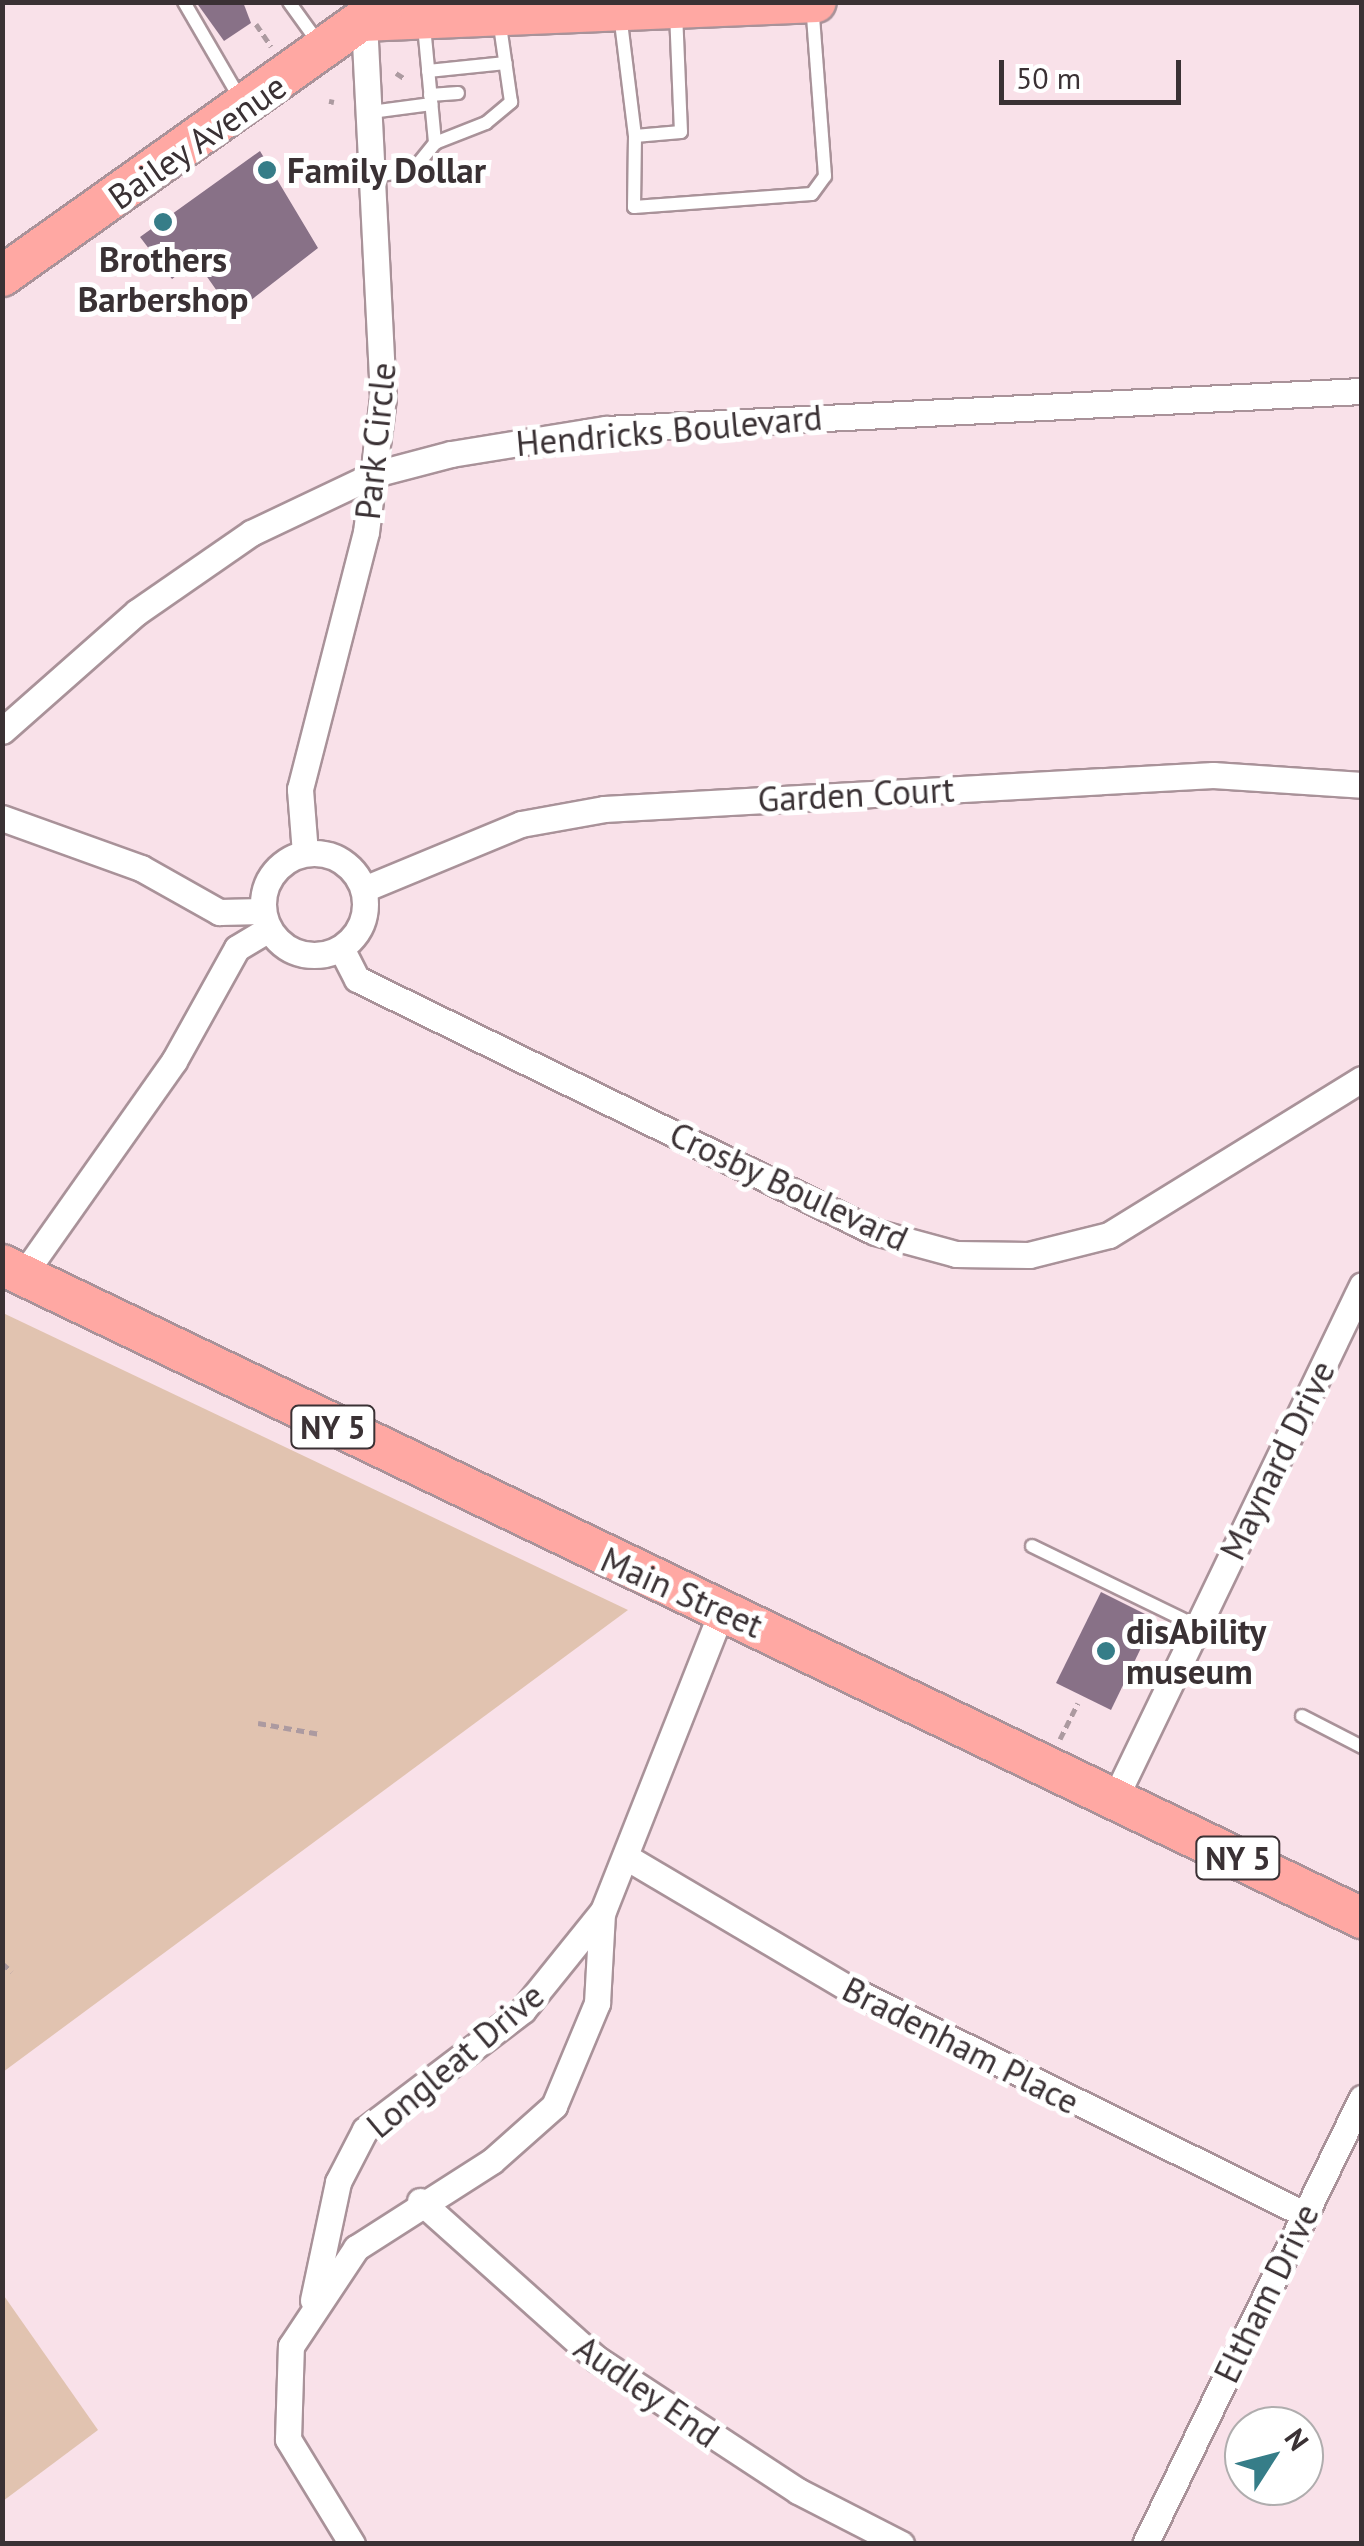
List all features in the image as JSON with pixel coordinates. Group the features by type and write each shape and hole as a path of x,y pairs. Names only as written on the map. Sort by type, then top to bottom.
{"main road":[{"path":"392,14 814,3"},
{"name":"Bailey Avenue","path":"2,276 248,109 324,51 392,14"},
{"name":"Main Street","path":"13,1270 663,1588 724,1608 1362,1918"}],"street":[{"name":"Park Circle","path":"305,853 300,789 342,648 376,474 385,320 371,112 392,14"},
{"name":"Hendricks Boulevard","path":"2,732 181,578 376,474 606,429 1362,391"},
{"name":"Garden Court","path":"364,889 521,824 604,809 1213,775 1362,785"},
{"path":"2,818 140,868 220,912 266,920 293,951 341,948 360,929 364,889 334,856 305,853 268,880 266,920 237,948 146,1103 13,1270"},
{"name":"Crosby Boulevard","path":"341,948 357,979 875,1232 956,1254 1028,1255 1110,1235 1362,1079"},
{"name":"Maynard Drive","path":"1115,1798 1362,1285"},
{"name":"Longleat Drive","path":"313,2300 338,2182 365,2130 523,2010 602,1910 628,1858 724,1608"},
{"name":"Bradenham Place","path":"628,1858 883,2007 1304,2214"},
{"name":"Longleat Drive","path":"313,2300 356,2248 420,2202 492,2161 554,2106 597,2003 602,1910"},
{"name":"Eltham Drive","path":"1145,2544 1362,2098"},
{"name":"Audley End","path":"420,2202 597,2359 769,2473 901,2544"},
{"path":"313,2300 291,2346 283,2412 297,2465 352,2544"}],"lane":[{"path":"184,2 248,109"},
{"path":"289,2 324,51"},
{"path":"601,9 634,136 634,207 812,194 825,176 814,3"},
{"path":"634,136 681,132 676,8"},
{"path":"376,176 414,169 435,143 486,123 512,102 506,89 506,63 514,12"},
{"path":"392,14 428,71 435,143"},
{"path":"428,71 506,63"},
{"path":"371,112 458,93"},
{"path":"1032,1546 1198,1626"},
{"path":"1302,1716 1362,1747"}],"path":[{"path":"256,24 272,46"},
{"path":"396,74 404,78"},
{"path":"1132,1670 1150,1679"},
{"path":"1060,1739 1078,1704"},
{"path":"258,1723 320,1734"},
{"path":"2,1963 12,1972"}],"shaded area":[{"path":"3,1313 628,1610 3,2072"},
{"path":"2,2293 98,2430 3,2501 2,2501"}],"building":[{"path":"196,2 243,2 251,23 224,41"},
{"path":"260,151 318,248 233,314 196,261 172,279 140,237"},
{"name":"disAbility museum","path":"1101,1592 1155,1619 1111,1710 1056,1683"}],"place":[{"name":"Family Dollar","path":"267,170"},
{"name":"Brothers Barbershop","path":"163,222"},
{"name":"disAbility museum","path":"1106,1651"}]}
